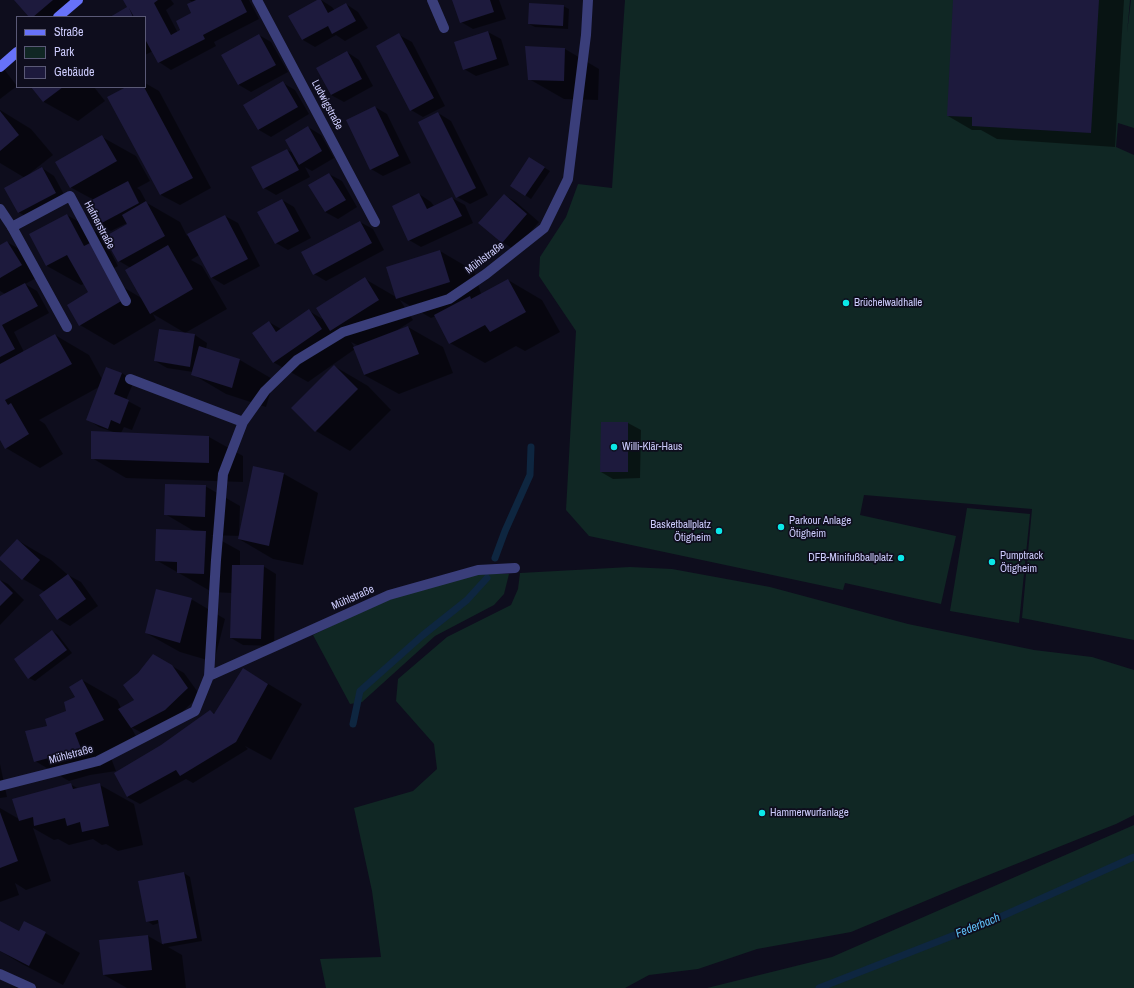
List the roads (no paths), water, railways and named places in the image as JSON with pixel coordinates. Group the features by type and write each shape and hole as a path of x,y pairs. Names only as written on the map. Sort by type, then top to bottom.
{"street":[{"path":"59,16 78,0"},
{"name":"Ludwigstraße","path":"257,0 376,222"},
{"path":"432,0 444,28"},
{"name":"Mühlstraße","path":"0,786 98,761 195,711 209,676 223,474 243,422 265,391 297,360 343,332 449,299 486,274 544,228 568,179 586,35 588,0"},
{"path":"0,67 16,53"},
{"name":"Hafnerstraße","path":"12,227 70,196 126,301"},
{"path":"0,209 12,227 67,327"},
{"path":"130,379 243,422"},
{"name":"Mühlstraße","path":"209,676 389,595 478,570 515,568"},
{"path":"0,974 31,988"}],"waterway":[{"path":"495,558 505,531 530,475 531,447"},
{"path":"353,724 360,691 423,635 467,600 487,578"},
{"name":"Federbach","path":"819,988 998,918 1134,857"}],"place":[{"name":"Brüchelwaldhalle","path":"846,303"},
{"name":"Willi-Klär-Haus","path":"614,447"},
{"name":"Parkour Anlage Ötigheim","path":"781,527"},
{"name":"Basketballplatz Ötigheim","path":"719,531"},
{"name":"DFB-Minifußballplatz","path":"901,558"},
{"name":"Pumptrack Ötigheim","path":"992,562"},
{"name":"Hammerwurfanlage","path":"762,813"}]}
